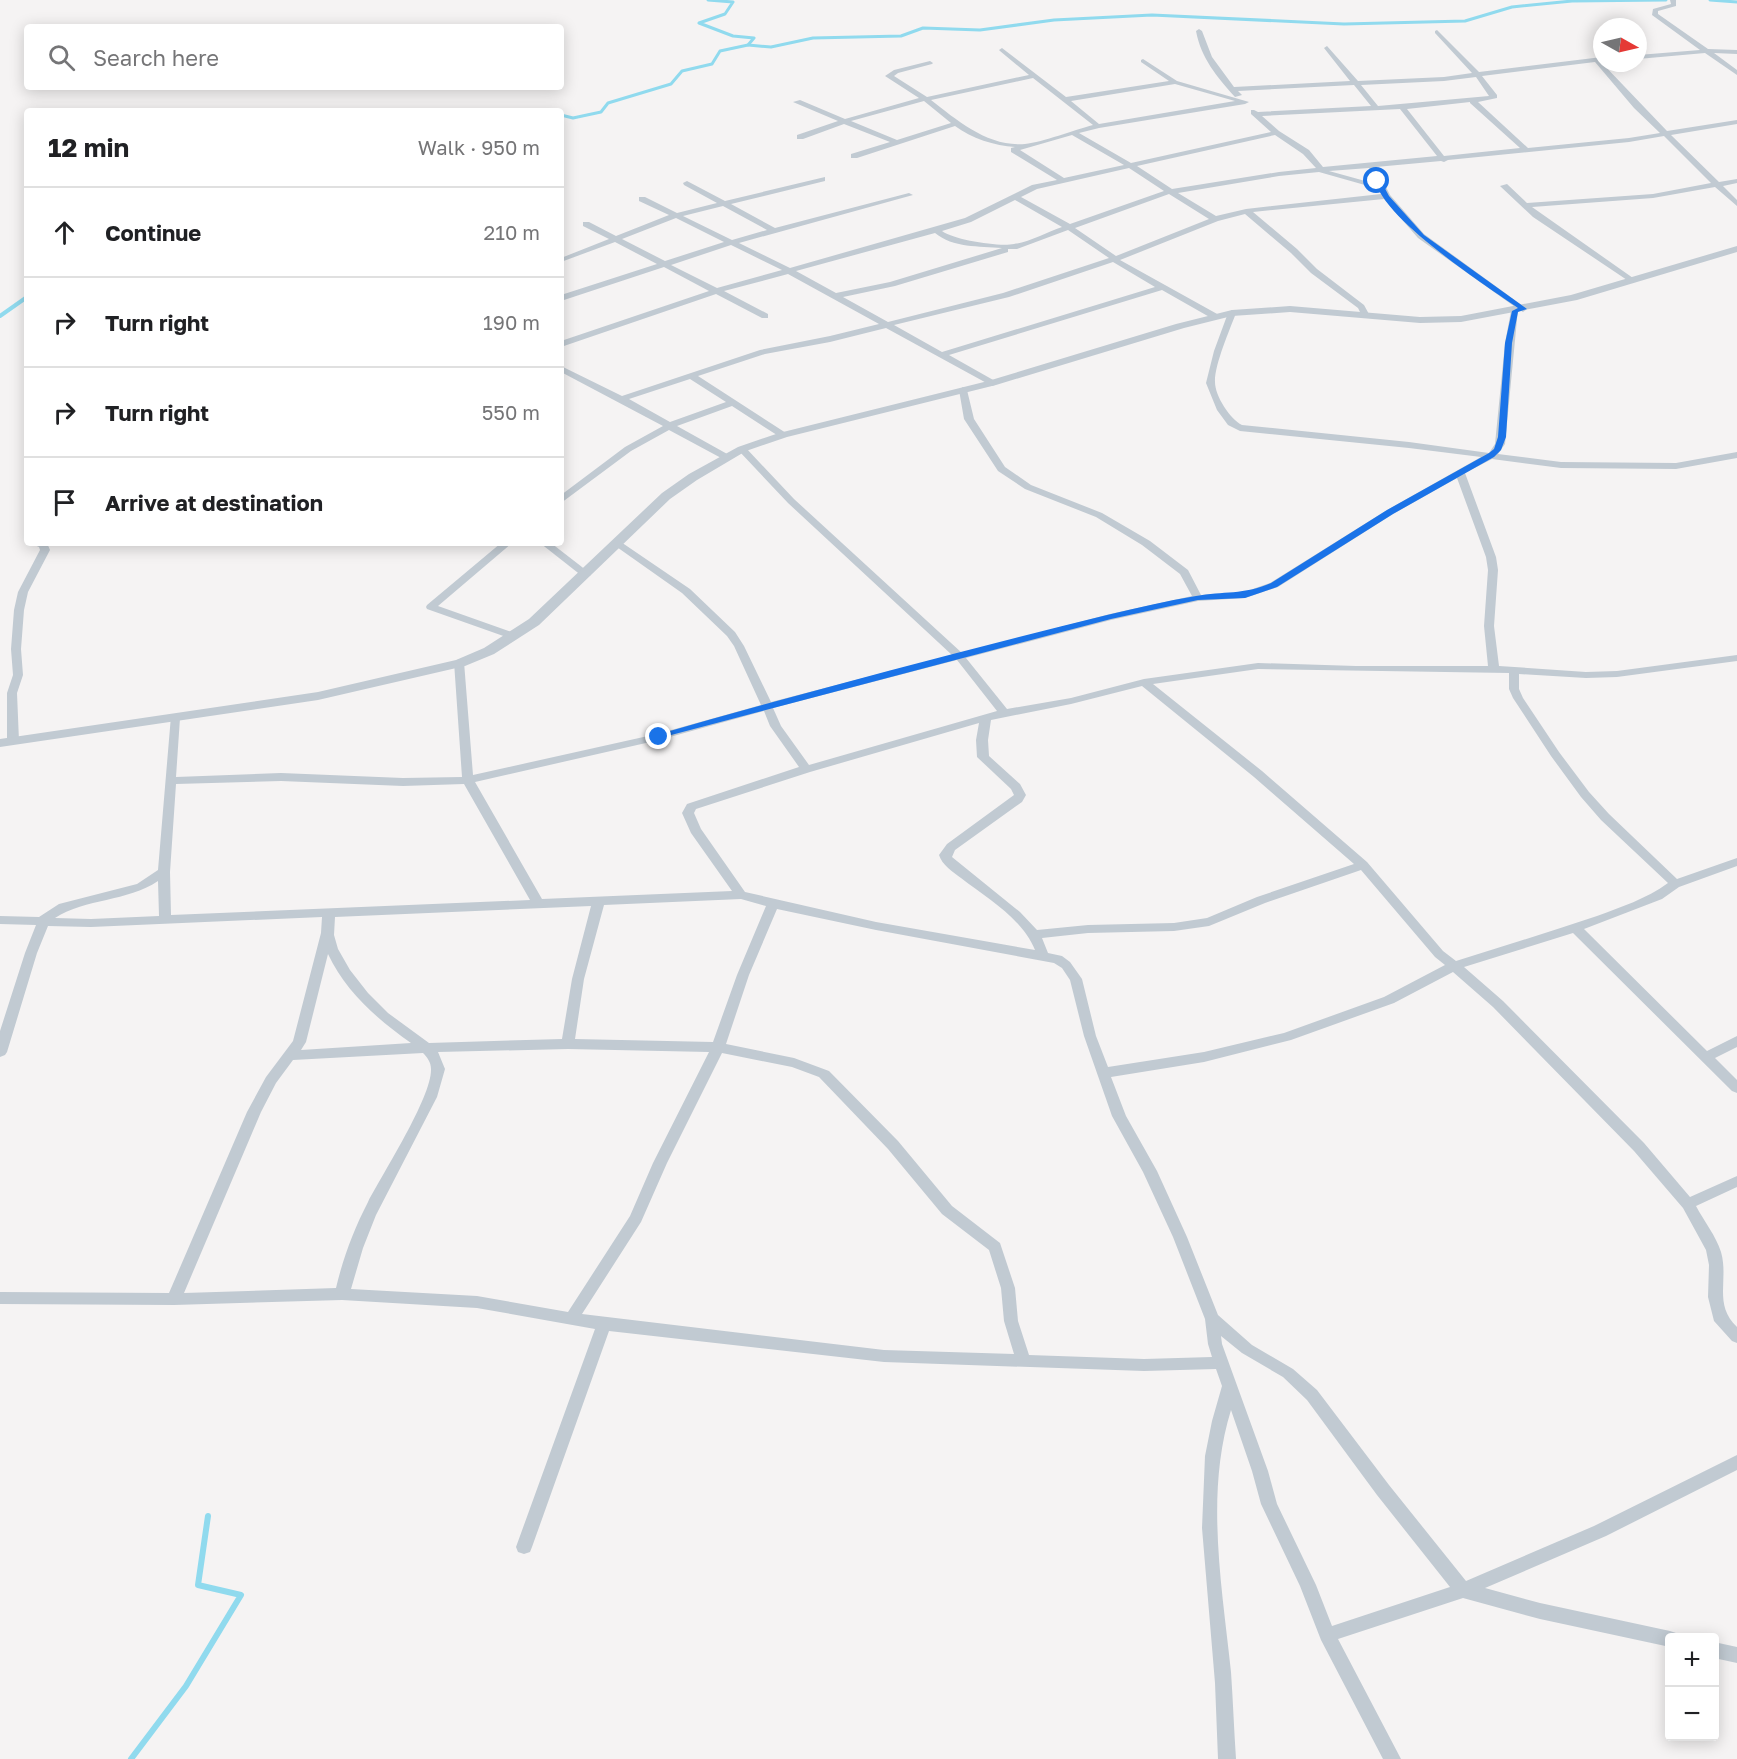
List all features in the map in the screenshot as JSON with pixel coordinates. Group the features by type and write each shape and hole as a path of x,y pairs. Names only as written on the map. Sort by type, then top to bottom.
{"street":[{"path":"1674,2 1653,13 1737,73"},
{"path":"1199,31 1200,42 1222,78 1276,133 1306,152 1323,171 1380,187"},
{"path":"1257,114 1402,107 1491,99 1494,96 1477,74 1437,32"},
{"path":"1327,48 1376,108"},
{"path":"1002,50 1098,126"},
{"path":"1647,56 1708,51 1737,52"},
{"path":"1143,61 1175,82 1245,102"},
{"path":"1233,89 1444,79 1593,61"},
{"path":"930,63 888,75 924,98 954,124 1002,144 1026,146"},
{"path":"1609,72 1623,92 1714,185 1737,204"},
{"path":"800,137 844,120 924,98 1034,76"},
{"path":"1064,100 1175,82"},
{"path":"1473,101 1526,150"},
{"path":"797,102 897,142"},
{"path":"1061,179 1014,150 1098,126 1245,102"},
{"path":"1402,107 1444,160"},
{"path":"836,296 892,284 1014,247 1168,192 1279,174 1444,160 1666,134 1707,125 1737,122"},
{"path":"854,156 954,124"},
{"path":"1073,133 1130,165 1168,192 1215,219"},
{"path":"564,343 716,291 936,230 969,219 1014,196 1061,179 1276,133"},
{"path":"1372,166 1386,196 1421,236 1519,310"},
{"path":"564,259 677,215 822,179"},
{"path":"1526,205 1653,196 1737,181"},
{"path":"687,183 772,230"},
{"path":"1504,186 1568,239 1630,280"},
{"path":"564,297 772,230 909,195"},
{"path":"1014,196 1070,228 1118,263 1216,317"},
{"path":"621,399 763,352 889,325 1006,295 1115,259 1215,219 1246,211 1319,201 1386,196"},
{"path":"642,199 788,270 992,383"},
{"path":"1246,211 1294,251 1314,272 1354,301 1366,316"},
{"path":"586,224 765,316"},
{"path":"936,230 945,237 960,242 1014,247"},
{"path":"43,546 45,550 23,592 16,650 18,675 12,693 6,742 318,696 459,663 489,651 534,622 666,496 726,457 783,435 992,383 1180,326 1232,313 1290,309 1442,321 1519,310 1573,298 1737,249"},
{"path":"940,355 1164,287"},
{"path":"172,781 282,777 403,782 468,780 659,737 766,706 1110,617 1198,598 1245,595 1274,585 1390,512 1492,455 1497,450 1502,437 1509,343 1519,310"},
{"path":"1232,313 1218,351 1210,383 1220,408 1234,426 1250,430 1492,455 1544,464 1666,466 1701,463 1737,455"},
{"path":"564,372 621,399 726,457"},
{"path":"690,375 783,435"},
{"path":"963,390 969,419 1001,469 1028,486 1099,515 1146,543 1184,572 1198,598"},
{"path":"564,498 628,449 669,426 733,403"},
{"path":"742,449 799,508 958,656 1004,713"},
{"path":"1460,472 1487,542 1492,563 1489,626 1494,669"},
{"path":"618,543 686,591 731,634 740,646 776,726 806,769"},
{"path":"503,546 431,607 513,636"},
{"path":"549,546 586,574"},
{"path":"741,895 695,830 688,817 689,809 698,804 806,769 1004,713 1071,701 1144,682 1258,666 1494,669 1586,675 1617,674 1737,658"},
{"path":"459,663 468,780 538,903"},
{"path":"1514,671 1514,689 1518,698 1572,778 1596,808 1659,866 1675,884"},
{"path":"1144,682 1258,774 1363,865 1439,954 1498,1004 1639,1147 1688,1204 1713,1250 1716,1265 1715,1296 1721,1321 1737,1337"},
{"path":"165,920 164,872 176,718"},
{"path":"986,718 982,740 983,757 1016,787 1020,795 1018,799 951,847 945,855 946,859 1020,920 1034,935 1043,955"},
{"path":"1103,1074 1204,1057 1278,1040 1389,1000 1454,966 1575,928 1658,896 1675,884 1737,862"},
{"path":"1034,935 1088,929 1174,927 1209,922 1260,900 1363,865"},
{"path":"0,1052 43,922 49,914 63,907 141,887 164,872"},
{"path":"0,920 43,922 165,920 741,895 876,926 1058,959 1066,965 1076,979 1103,1074 1119,1116 1150,1171 1180,1237 1212,1319 1215,1344 1260,1471 1269,1504 1308,1585 1327,1635 1392,1759"},
{"path":"568,1044 578,979 598,900"},
{"path":"572,1319 636,1218 660,1163 718,1047 743,975 773,904"},
{"path":"174,1299 254,1112 271,1080 302,1035 327,934 329,913"},
{"path":"1575,928 1737,1088"},
{"path":"327,934 351,984 395,1026 425,1048 434,1057 438,1068 433,1090 373,1206 348,1267 342,1294"},
{"path":"1706,1058 1737,1041"},
{"path":"290,1055 369,1049 568,1044 718,1047 794,1063 824,1074 893,1145 947,1210 995,1247 1008,1288 1011,1321 1024,1361"},
{"path":"1688,1204 1737,1181"},
{"path":"0,1298 174,1299 342,1294 477,1302 604,1324 884,1356 1144,1365 1222,1362"},
{"path":"1212,1319 1247,1349 1288,1373 1312,1395 1383,1490 1463,1590 1540,1611 1665,1638"},
{"path":"524,1546 604,1324"},
{"path":"1227,1759 1209,1526 1211,1468 1216,1431 1230,1386"},
{"path":"1327,1635 1463,1590 1600,1532 1737,1462"},
{"path":"1719,1651 1737,1655"}],"waterway":[{"path":"708,0 733,2 725,14 699,23 733,36 754,38 748,45"},
{"path":"748,45 771,47 813,38 901,36 923,28 980,30 1054,20 1152,15 1344,24 1465,21 1512,7 1572,1 1666,0"},
{"path":"1710,0 1737,2"},
{"path":"564,116 573,118 601,112 608,103 671,84 682,71 712,64 720,51 748,45"},
{"path":"0,316 24,299"},
{"path":"131,1759 186,1686 241,1595 198,1585 208,1516"}],"route":[{"path":"659,737 766,706 1110,617 1198,598 1245,595 1261,591 1390,512 1492,455 1497,450 1502,437 1509,343 1515,311 1523,309 1421,236 1386,196 1377,181"}]}
